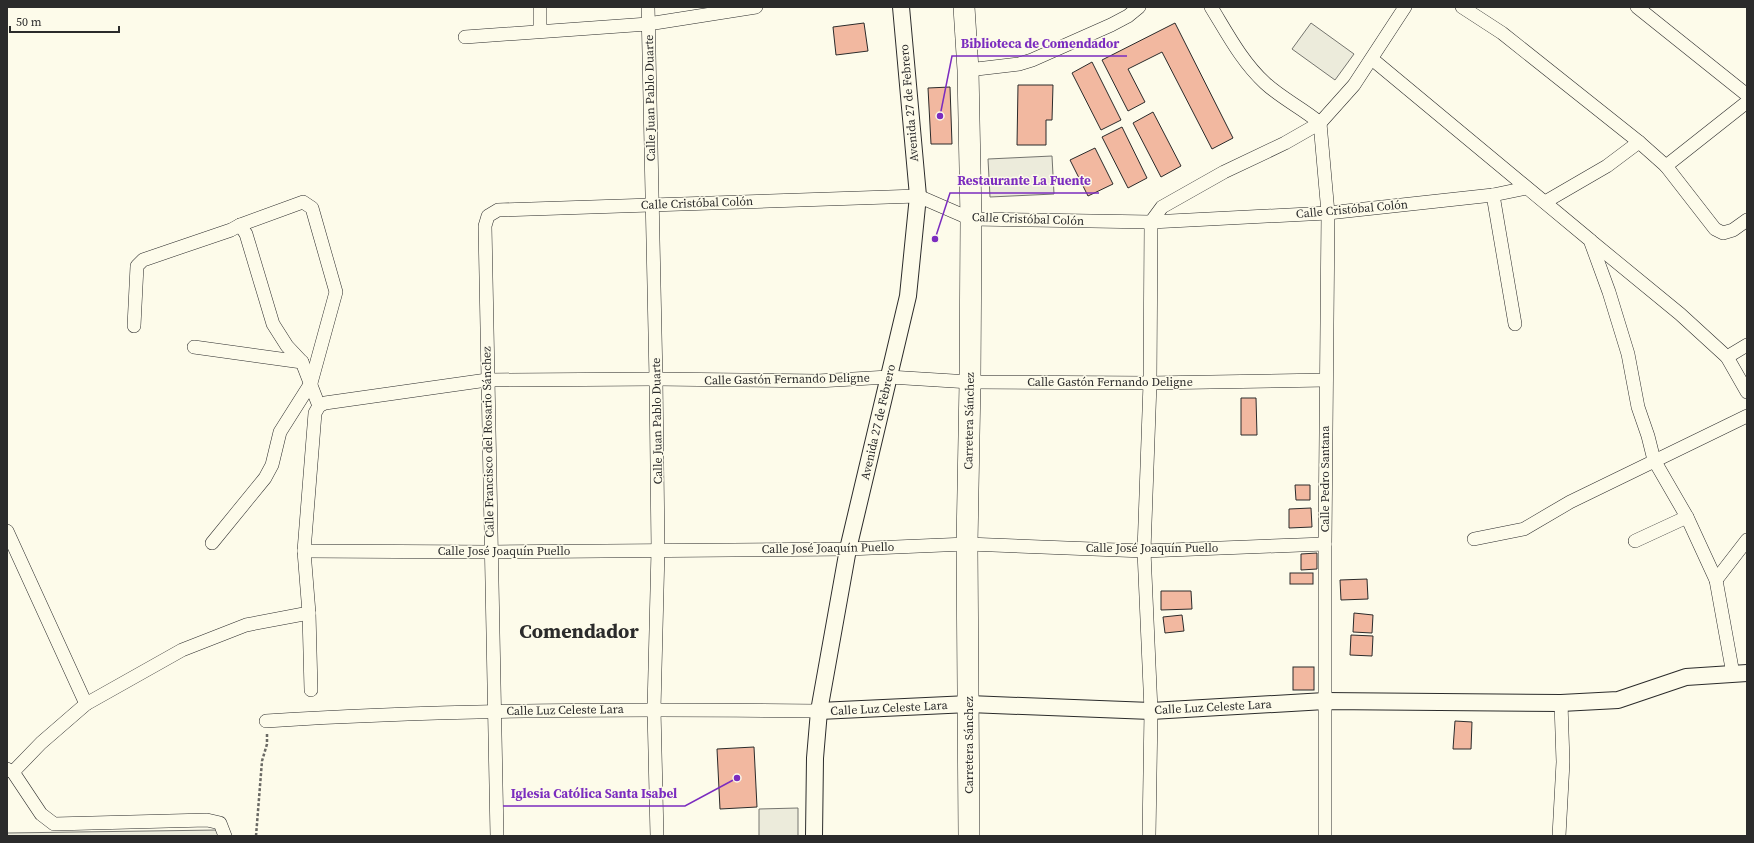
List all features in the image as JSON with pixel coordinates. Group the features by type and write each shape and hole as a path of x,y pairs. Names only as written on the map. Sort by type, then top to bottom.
{"main road":[{"name":"Carretera Sánchez","path":"964,7 968,70 971,219 967,544 969,836"}],"street":[{"path":"540,7 540,31"},
{"name":"Calle Juan Pablo Duarte","path":"648,7 658,550 654,709 657,836"},
{"path":"465,37 648,24 756,7"},
{"name":"Avenida 27 de Febrero","path":"814,836 815,758 820,711 848,549 908,296 918,196 901,7"},
{"path":"968,70 1019,64 1032,60 1116,22 1128,16 1139,7"},
{"path":"1211,7 1249,67 1265,83 1288,100 1302,108 1320,123"},
{"path":"1149,836 1151,711 1144,551 1150,383 1151,222 1162,207 1224,172 1285,144 1320,123 1354,85 1405,7"},
{"path":"1462,7 1502,33 1639,142 1666,166 1714,228 1723,233 1733,230 1747,220"},
{"path":"1637,7 1747,95"},
{"path":"1372,59 1680,314 1727,357 1747,392"},
{"path":"1666,166 1747,102"},
{"name":"Calle Pedro Santana","path":"1320,123 1328,213 1325,544 1325,836"},
{"path":"1545,202 1607,166 1639,142"},
{"name":"Calle Cristóbal Colón","path":"488,216 498,210 918,196 971,219 1151,222 1328,213 1493,195 1526,188"},
{"path":"1493,195 1515,324"},
{"path":"134,326 137,266 143,260 231,230 240,225 303,202 312,208 336,292 310,383 280,432 272,465 265,478 212,543"},
{"name":"Calle Francisco del Rosario Sánchez","path":"488,216 485,226 487,380 497,836"},
{"path":"240,225 246,234 273,324 287,346 302,362 319,406 315,413 304,551 309,613 311,690"},
{"path":"1590,240 1609,292 1628,354 1638,407 1654,460 1687,517 1716,580 1740,673"},
{"path":"1727,357 1747,345"},
{"path":"194,347 302,362"},
{"name":"Calle Gastón Fernando Deligne","path":"319,406 332,402 487,380 656,379 817,381 889,377 970,382 1150,383 1326,380"},
{"path":"1474,539 1524,529 1570,502 1747,416"},
{"path":"1636,541 1687,517"},
{"path":"7,531 86,704"},
{"path":"1716,580 1747,540"},
{"name":"Calle José Joaquín Puello","path":"304,551 491,552 848,549 967,544 1144,551 1325,544"},
{"path":"225,836 220,823 207,820 54,824 41,814 10,770 86,704 182,650 246,625 309,613"},
{"name":"Calle Luz Celeste Lara","path":"266,721 494,711 654,709 820,711 969,704 1151,711 1325,701 1561,703 1618,700 1686,677 1740,673"},
{"path":"1559,836 1563,762 1561,703"}],"path":[{"path":"256,836 262,761 268,744 266,721"}],"shaded area":[{"path":"1311,23 1354,54 1335,80 1292,49"},
{"path":"1052,156 1054,194 990,197 988,159"},
{"path":"798,808 798,836 759,836 759,809"},
{"path":"218,830 218,836 7,836 7,833"}],"building":[{"path":"864,23 868,51 836,55 833,27"},
{"path":"1175,23 1233,138 1212,149 1162,52 1128,69 1145,102 1128,111 1102,60"},
{"path":"1092,62 1121,120 1101,130 1072,73"},
{"path":"1018,85 1053,85 1052,120 1046,120 1046,145 1017,145"},
{"path":"950,87 952,144 931,144 928,88"},
{"path":"1153,112 1181,166 1161,177 1133,123"},
{"path":"1122,127 1147,178 1128,188 1102,137"},
{"path":"1095,148 1113,184 1088,196 1070,160"},
{"path":"1241,398 1256,398 1257,435 1241,435"},
{"path":"1295,485 1310,485 1310,500 1296,500"},
{"path":"1311,508 1312,527 1289,528 1289,509"},
{"path":"1317,553 1317,569 1301,570 1301,554"},
{"path":"1290,573 1313,573 1313,584 1290,584"},
{"path":"1367,579 1368,599 1341,600 1340,580"},
{"path":"1161,591 1191,591 1192,609 1161,610"},
{"path":"1354,613 1373,615 1372,633 1353,632"},
{"path":"1182,615 1184,631 1165,633 1163,617"},
{"path":"1351,635 1373,636 1372,656 1350,655"},
{"path":"1293,667 1314,667 1314,690 1293,690"},
{"path":"1455,721 1472,722 1471,749 1453,749"},
{"path":"754,747 757,807 720,809 717,749"}],"place":[{"name":"Biblioteca de Comendador","path":"940,116"},
{"name":"Restaurante La Fuente","path":"935,239"},
{"name":"Iglesia Católica Santa Isabel","path":"737,778"}],"district":[{"name":"Comendador","path":"579,631"}]}
